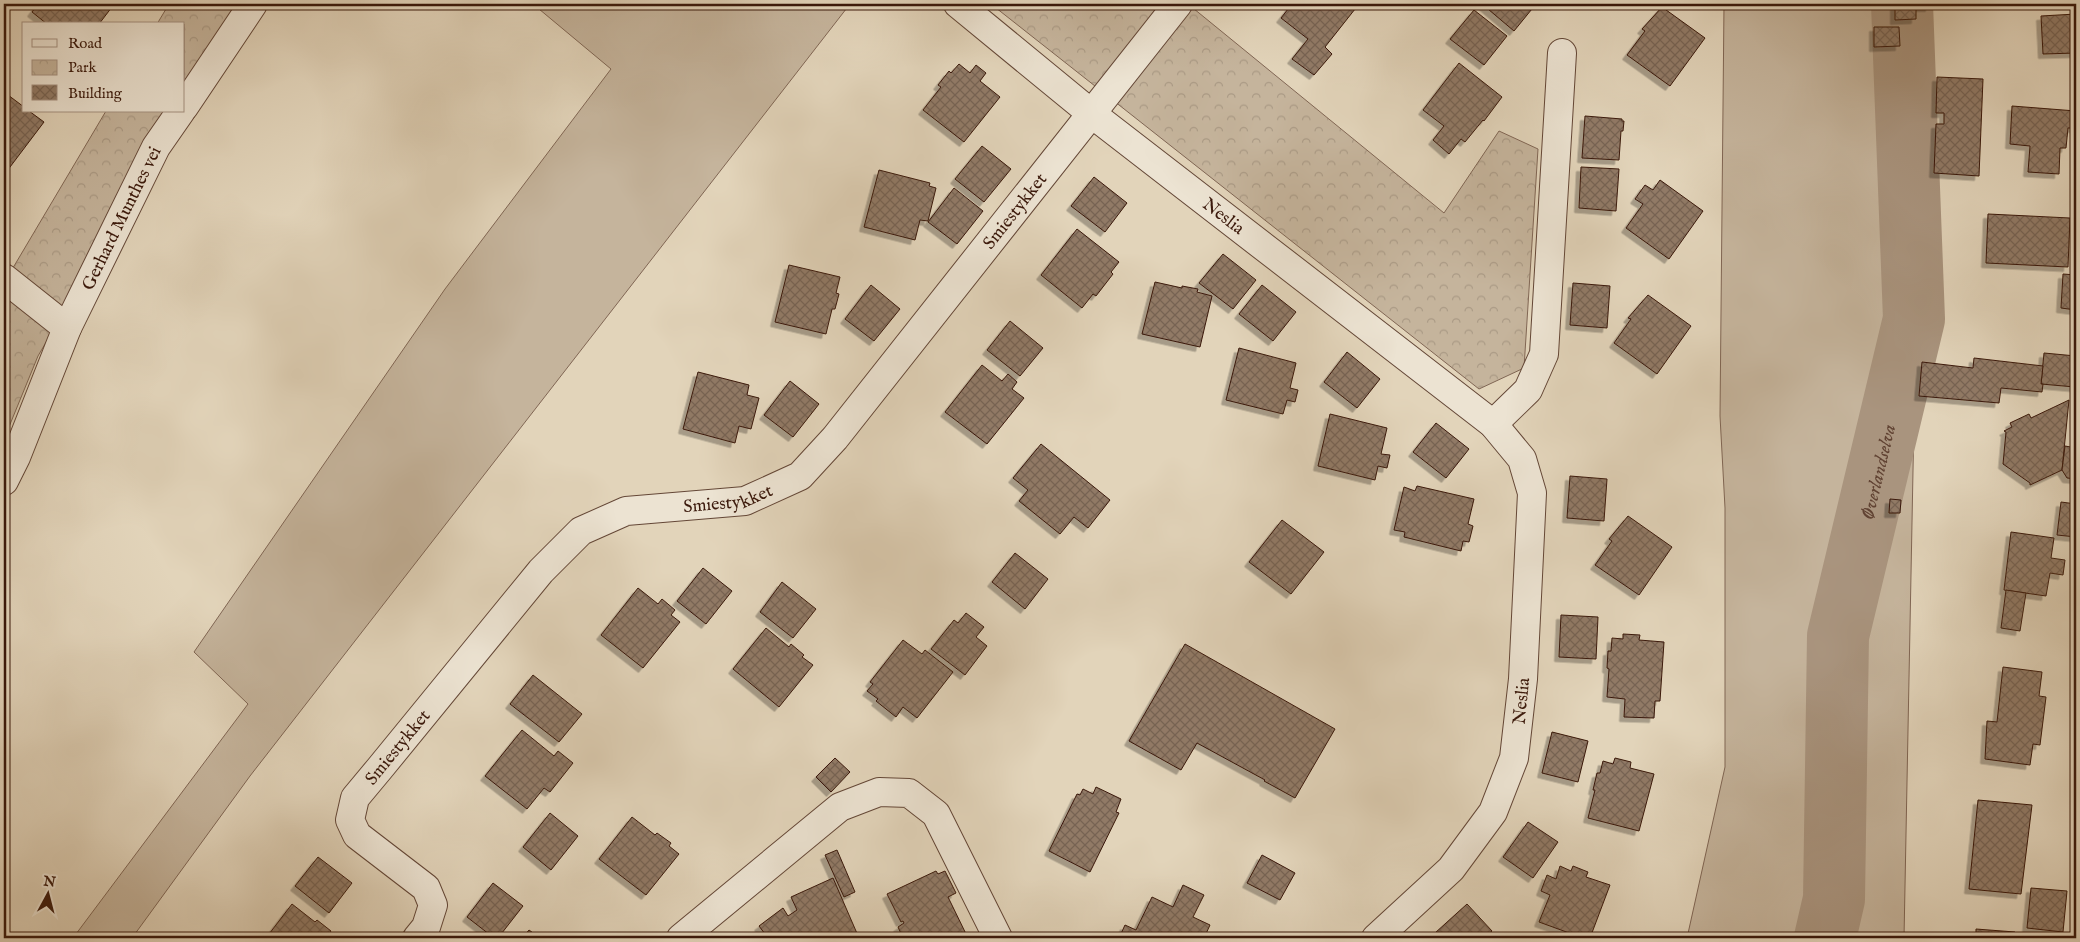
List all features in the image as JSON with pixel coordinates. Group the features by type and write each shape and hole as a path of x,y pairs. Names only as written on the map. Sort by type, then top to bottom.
{"street":[{"path":"185,106 253,4"},
{"name":"Neslia","path":"958,4 1092,114 1492,424 1522,460 1532,493 1523,678 1514,758 1493,812 1451,869 1376,938"},
{"name":"Smiestykket","path":"417,938 426,928 433,905 426,888 357,835 350,820 355,798 542,571 581,531 626,511 745,501 800,476 836,438 1178,4"},
{"path":"1492,424 1528,390 1544,354 1562,53"},
{"name":"Gerhard Munthes vei","path":"4,481 16,457 67,328 156,147 180,112"},
{"path":"4,278 67,328"},
{"path":"681,938 840,807 879,792 909,793 936,814 998,938"}],"green space":[{"path":"169,4 243,4 185,104 185,22 158,22"},
{"path":"533,4 850,4 250,776 132,938 73,938 248,704 194,652 445,289 611,69"},
{"path":"991,4 1188,4 1444,213 1499,131 1538,149 1524,368 1479,389"},
{"path":"1724,4 1922,4 1904,938 1687,938 1725,767 1725,508 1720,416"},
{"path":"105,112 180,112 38,356 4,439 4,283"}],"building":[{"path":"38,4 108,4 112,7 101,22 44,22 32,12"},
{"path":"1292,4 1359,4 1325,47 1332,54 1314,75 1292,59 1308,39 1281,18"},
{"path":"1482,4 1536,4 1514,31"},
{"path":"1895,4 1930,4 1930,7 1916,7 1916,19 1895,20"},
{"path":"1662,7 1705,38 1670,86 1627,55 1645,31 1642,29"},
{"path":"1474,10 1507,36 1484,65 1450,39"},
{"path":"2076,14 2076,53 2043,54 2041,16"},
{"path":"1874,27 1899,27 1900,46 1874,47"},
{"path":"1459,63 1502,97 1465,142 1461,139 1449,154 1433,140 1444,126 1423,110"},
{"path":"959,64 970,73 976,65 986,73 980,81 1000,97 964,142 923,110 941,87 938,85 949,71 951,73"},
{"path":"1937,77 1983,79 1979,176 1934,173 1936,124 1944,124 1944,113 1936,113"},
{"path":"4,92 22,106 22,112 30,112 44,122 7,171 4,168"},
{"path":"2012,106 2076,111 2076,128 2068,128 2066,148 2060,148 2059,174 2028,172 2030,146 2010,144"},
{"path":"1585,116 1622,119 1624,121 1623,131 1621,131 1619,160 1582,158"},
{"path":"982,146 1011,169 984,202 955,179"},
{"path":"1581,167 1619,169 1616,211 1579,208"},
{"path":"879,170 930,183 929,186 936,188 928,221 920,220 915,240 864,227"},
{"path":"1094,177 1127,203 1105,232 1071,206"},
{"path":"1660,180 1703,211 1669,259 1626,228 1643,204 1635,199 1645,185 1653,190"},
{"path":"954,188 983,211 957,244 928,222"},
{"path":"1988,214 2070,218 2068,267 1986,263"},
{"path":"1077,229 1119,262 1111,272 1113,274 1096,296 1093,294 1082,308 1041,275"},
{"path":"1223,254 1256,280 1233,309 1199,283"},
{"path":"789,265 840,277 836,293 839,294 835,309 832,309 826,334 775,322"},
{"path":"2063,274 2076,275 2076,310 2061,308"},
{"path":"1155,282 1182,288 1182,286 1198,289 1197,292 1212,296 1200,347 1142,334"},
{"path":"1573,283 1610,286 1607,328 1570,325"},
{"path":"871,285 900,309 874,341 845,319"},
{"path":"1262,285 1296,312 1273,341 1239,314"},
{"path":"1648,295 1691,326 1657,374 1614,343 1631,319 1628,318"},
{"path":"1010,321 1043,348 1020,376 987,350"},
{"path":"1239,348 1296,363 1290,388 1298,390 1295,402 1287,400 1283,414 1226,400"},
{"path":"1347,352 1380,379 1357,408 1324,382"},
{"path":"2044,353 2076,356 2075,387 2041,384"},
{"path":"1974,358 2043,366 2042,392 2001,388 1999,403 1919,396 1922,362 1973,368"},
{"path":"982,365 1002,381 1008,374 1017,382 1012,389 1024,398 987,444 945,412"},
{"path":"698,372 749,385 747,395 759,398 751,429 739,426 735,443 683,429"},
{"path":"790,381 819,404 793,437 764,415"},
{"path":"2069,400 2062,470 2030,485 2030,483 2003,464 2006,432 2004,431 2012,427 2010,423 2029,414 2031,418"},
{"path":"1330,414 1387,428 1381,454 1390,455 1387,468 1378,466 1375,480 1318,466"},
{"path":"1436,423 1469,449 1446,478 1413,452"},
{"path":"1041,444 1110,500 1088,528 1074,517 1060,534 1019,501 1028,490 1013,478"},
{"path":"2065,446 2076,448 2076,479 2067,478 2062,470"},
{"path":"1570,476 1607,479 1604,521 1567,518"},
{"path":"1417,486 1474,499 1468,524 1473,526 1469,542 1463,541 1461,551 1404,537 1405,532 1394,530 1404,487 1415,491"},
{"path":"1890,499 1901,500 1900,513 1889,513"},
{"path":"2061,502 2076,504 2076,537 2057,535"},
{"path":"1628,516 1672,547 1639,595 1595,565 1612,541 1609,539"},
{"path":"1282,520 1324,552 1291,594 1249,562"},
{"path":"2011,532 2054,538 2051,558 2065,560 2063,575 2050,573 2046,596 2004,590"},
{"path":"1015,553 1048,579 1025,609 992,582"},
{"path":"703,568 732,591 706,624 677,601"},
{"path":"782,582 816,609 793,638 760,612"},
{"path":"638,588 658,604 662,599 675,610 671,615 680,622 643,668 601,635"},
{"path":"2006,590 2026,593 2020,631 2001,628"},
{"path":"966,613 984,627 976,637 987,646 965,675 931,649 954,620 958,623"},
{"path":"1561,615 1598,617 1596,659 1559,657"},
{"path":"766,628 789,647 791,644 804,655 802,657 813,665 779,707 733,669"},
{"path":"1623,634 1640,635 1639,640 1664,642 1660,701 1655,701 1654,718 1624,717 1625,699 1607,697 1608,651 1611,651 1612,638 1623,639"},
{"path":"903,640 922,654 925,650 953,672 917,718 903,707 896,717 867,691 873,684 870,682"},
{"path":"1185,644 1335,729 1295,798 1197,743 1181,770 1129,741"},
{"path":"2003,667 2042,672 2039,696 2046,697 2040,745 2033,744 2030,765 1985,759 1987,721 1997,722"},
{"path":"533,675 582,714 559,742 510,704"},
{"path":"522,730 554,756 558,751 573,763 550,792 544,788 527,809 485,776"},
{"path":"1552,732 1588,741 1578,782 1542,773"},
{"path":"835,758 850,772 831,792 816,777"},
{"path":"1615,758 1631,762 1630,768 1654,774 1639,831 1588,818 1597,773 1600,773 1603,761 1613,764"},
{"path":"1096,787 1121,799 1116,812 1119,813 1090,872 1049,851 1077,794 1080,795 1083,789 1093,794"},
{"path":"1978,800 2032,805 2021,894 1969,889"},
{"path":"550,813 578,836 551,870 523,847"},
{"path":"632,817 655,835 657,833 671,843 669,846 679,854 646,895 599,859"},
{"path":"1528,822 1558,842 1533,878 1503,857"},
{"path":"837,850 855,892 844,897 825,855"},
{"path":"1262,855 1295,873 1280,900 1247,883"},
{"path":"318,857 352,883 329,913 295,886"},
{"path":"1560,866 1571,871 1573,866 1588,872 1586,877 1610,885 1590,938 1583,938 1539,922 1550,895 1541,891 1547,875 1556,879"},
{"path":"936,871 938,874 945,871 956,893 948,897 968,938 903,938 898,927 904,923 903,921 901,922 887,894"},
{"path":"833,878 859,938 768,938 759,926 783,908 788,916 797,910 791,897"},
{"path":"493,883 523,906 498,938 494,938 467,917"},
{"path":"1183,885 1204,895 1193,917 1210,925 1204,938 1119,938 1125,925 1136,930 1152,897 1173,907"},
{"path":"2031,888 2067,891 2063,932 2027,928"},
{"path":"292,904 315,922 317,920 331,931 329,934 335,938 266,938"},
{"path":"1467,904 1492,931 1484,938 1441,938 1435,933"},
{"path":"1976,929 2015,932 2014,938 1976,938"},
{"path":"529,930 540,938 522,938"}],"waterway":[{"name":"Øverlandselva","path":"1825,938 1834,899 1838,636 1914,319 1902,4"}]}
